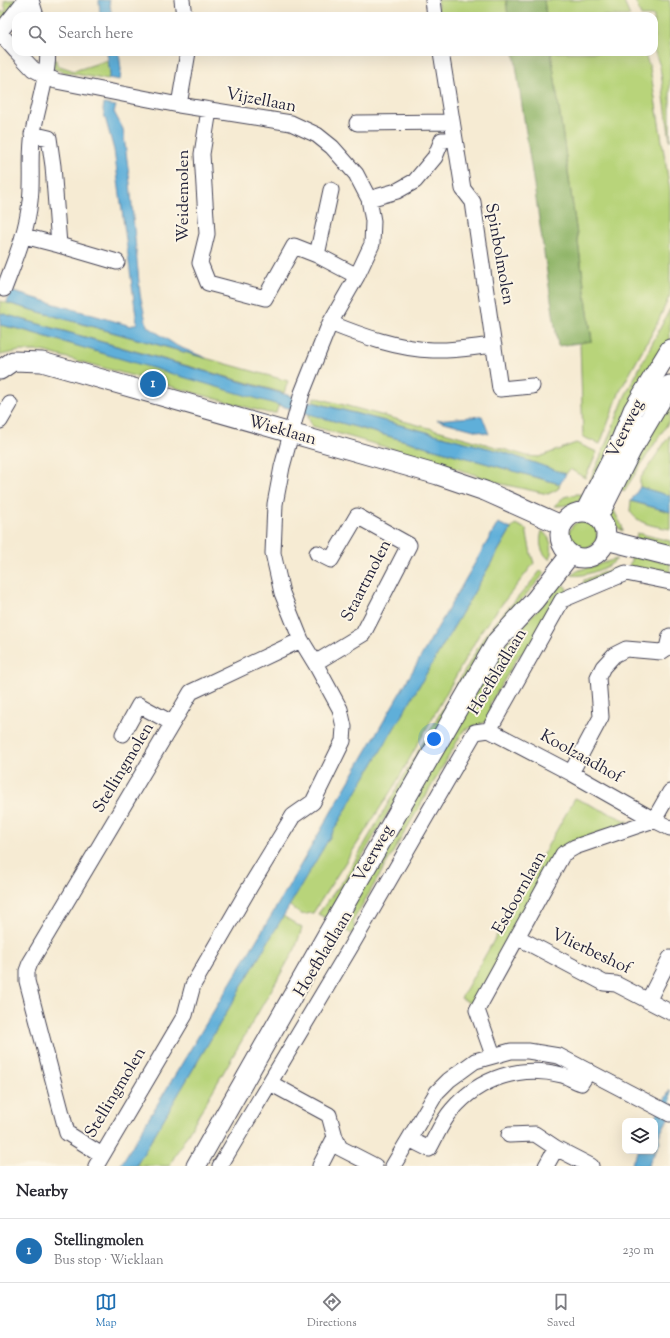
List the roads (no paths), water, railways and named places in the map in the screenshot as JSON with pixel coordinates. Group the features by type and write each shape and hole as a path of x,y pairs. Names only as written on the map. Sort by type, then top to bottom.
{"street":[{"path":"16,12 25,0"},
{"path":"31,0 35,12"},
{"path":"182,0 184,12"},
{"path":"433,0 434,12"},
{"path":"0,33 12,17"},
{"name":"Vijzellaan","path":"0,33 12,46"},
{"name":"Vijzellaan","path":"22,56 34,69 56,81 178,105 291,123 317,135 332,147 356,174 369,199 373,221 372,244 357,276 330,323 302,393 282,467 275,504 273,553 282,593 301,640"},
{"path":"4,289 24,236 30,201 32,134 48,56"},
{"path":"178,105 187,56"},
{"name":"Spinbolmolen","path":"442,56 463,189 473,202 500,389 532,386"},
{"name":"Weidemolen","path":"209,110 202,154 207,234 200,263 208,283 264,298 294,246 317,255 357,276"},
{"path":"357,123 452,122"},
{"path":"32,134 49,138 53,166 59,245"},
{"path":"369,199 397,191 415,181 435,157 442,140 454,139"},
{"path":"317,255 332,190"},
{"path":"24,236 117,262"},
{"path":"330,323 356,334 409,348 434,351 494,345"},
{"name":"Veerweg","path":"591,515 633,410 670,349"},
{"name":"Wieklaan","path":"0,370 13,361 42,362 438,475 485,491 561,526"},
{"name":"Veerweg","path":"591,515 670,385"},
{"path":"0,421 10,404"},
{"path":"577,513 591,515 605,528 606,540 601,550 592,557 580,558 570,555 560,542 559,534 561,526 569,516 577,513"},
{"name":"Staartmolen","path":"315,663 363,634 410,545 357,516 331,560 317,553"},
{"path":"606,540 670,556"},
{"name":"Veerweg","path":"196,1166 331,928 497,641 535,600 570,555"},
{"name":"Hoefbladlaan","path":"270,1083 475,732 489,730 562,600 626,572 670,582"},
{"path":"571,773 601,717 598,678 603,667 614,655 626,649 661,652 667,648 670,636"},
{"name":"Stellingmolen","path":"301,640 315,663 340,709 344,727 343,741 313,802 293,816 251,885 193,985 185,1015 99,1160 67,1132 27,981 27,971 30,963 191,692 301,640"},
{"name":"Stellingmolen","path":"123,734 140,705 172,723"},
{"name":"Koolzaadhof","path":"489,730 571,773 654,820"},
{"path":"670,792 654,820 670,828"},
{"name":"Esdoornlaan","path":"493,1055 477,1010 563,854 575,847 654,820"},
{"name":"Vlierbeshof","path":"517,937 604,983 616,984 670,1012"},
{"path":"648,1001 670,958"},
{"path":"393,1166 437,1092 449,1080 475,1061 511,1050 528,1050 559,1056 585,1077 664,1110"},
{"path":"409,1139 429,1149 451,1111 468,1094 484,1083 500,1077 512,1073 538,1071 564,1076 585,1077"},
{"path":"220,1166 270,1083 329,1115 335,1137 340,1148 375,1166"},
{"path":"509,1135 535,1134 556,1148 591,1166"},
{"path":"320,1166 335,1137"},
{"path":"546,1166 556,1148"}],"water":[{"path":"99,0 109,0 111,12 100,12"},
{"path":"108,56 119,56 121,70 120,80 108,78 110,74"},
{"path":"104,104 116,106 114,112 123,129 130,183 140,294 147,326 177,346 206,358 7,303 10,291 131,326 137,323 114,150 103,110"},
{"path":"0,313 312,402 503,452 566,474 560,484 309,414 23,330 0,325"},
{"path":"482,416 489,434 437,420"},
{"path":"640,487 670,496 670,512 631,501"},
{"path":"498,523 511,529 452,630 136,1166 120,1166 274,911"},
{"path":"670,1090 670,1115 659,1136 660,1142 658,1146 658,1118 655,1118"},
{"path":"636,1154 654,1154 648,1166 630,1166"}],"place":[{"name":"Stellingmolen","path":"153,384"}]}
